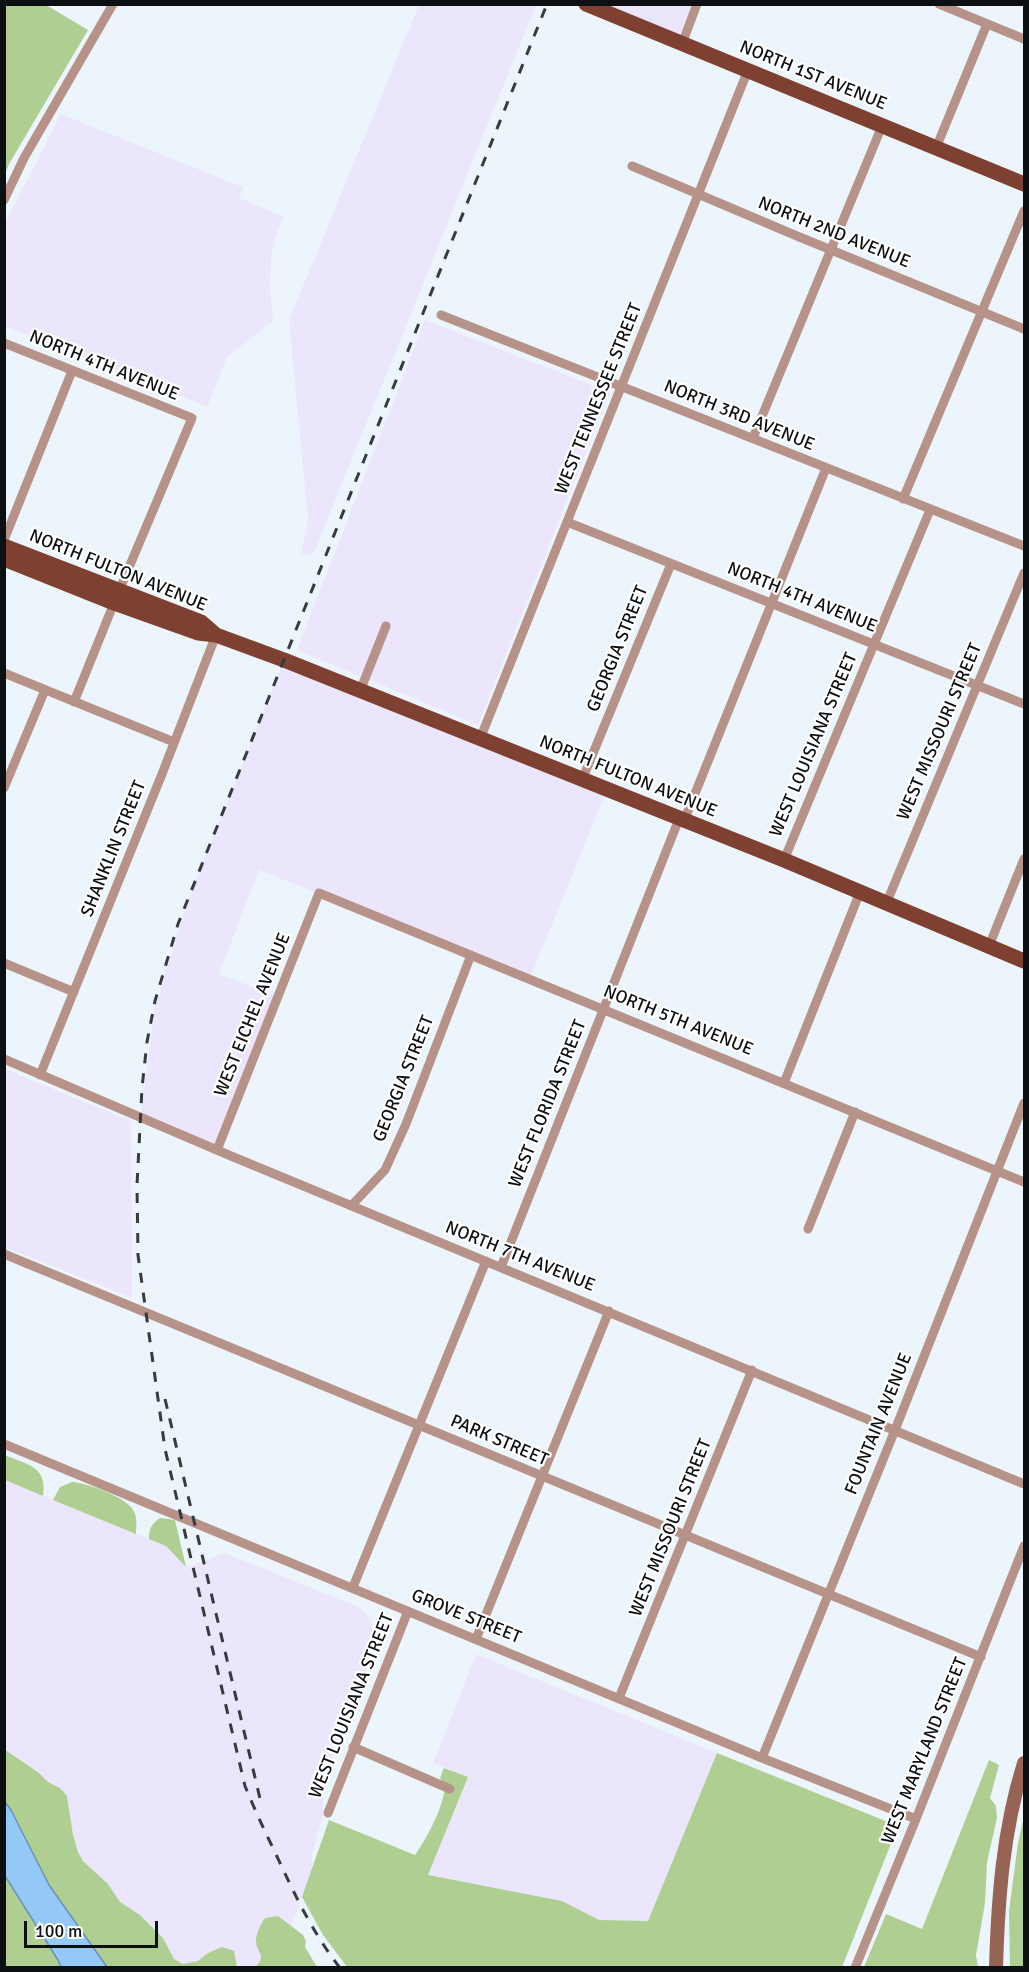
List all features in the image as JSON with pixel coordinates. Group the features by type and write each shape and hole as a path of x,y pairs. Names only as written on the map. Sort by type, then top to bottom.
{"main road":[{"name":"NORTH 1ST AVENUE","path":"586,4 1024,184"},
{"name":"NORTH FULTON AVENUE","path":"4,546 198,633 216,635 360,691 784,860 1024,960"},
{"name":"NORTH FULTON AVENUE","path":"4,559 116,597"},
{"path":"996,1968 1002,1862 1024,1763"}],"street":[{"path":"4,200 24,158 113,4"},
{"path":"682,44 697,4"},
{"path":"939,4 1024,39"},
{"path":"936,148 987,24"},
{"name":"WEST TENNESSEE STREET","path":"480,739 748,70"},
{"path":"753,438 882,126"},
{"name":"NORTH 2ND AVENUE","path":"632,166 1024,329"},
{"path":"903,499 1024,212"},
{"name":"NORTH 3RD AVENUE","path":"441,315 1024,546"},
{"name":"NORTH 4TH AVENUE","path":"4,343 192,418 116,597"},
{"path":"4,540 72,371"},
{"name":"WEST FLORIDA STREET","path":"501,1267 604,1009 826,468"},
{"name":"WEST LOUISIANA STREET","path":"784,860 930,510"},
{"name":"NORTH 4TH AVENUE","path":"567,522 1024,704"},
{"name":"GEORGIA STREET","path":"582,780 671,564"},
{"name":"WEST MISSOURI STREET","path":"886,904 1024,573"},
{"path":"74,702 116,597"},
{"path":"360,691 386,626"},
{"name":"SHANKLIN STREET","path":"40,1075 216,635"},
{"path":"4,673 174,742"},
{"path":"4,788 45,690"},
{"path":"989,946 1024,859"},
{"path":"784,1083 860,892"},
{"name":"NORTH 5TH AVENUE","path":"319,893 1024,1182"},
{"name":"WEST EICHEL AVENUE","path":"217,1150 319,893"},
{"name":"GEORGIA STREET","path":"351,1206 385,1170 406,1124 471,954"},
{"path":"4,963 74,992"},
{"name":"NORTH 7TH AVENUE","path":"4,1059 351,1206 1024,1484"},
{"name":"FOUNTAIN AVENUE","path":"762,1758 895,1430 1024,1102"},
{"path":"808,1229 855,1112"},
{"name":"PARK STREET","path":"4,1254 981,1657"},
{"path":"353,1587 486,1261"},
{"path":"476,1639 609,1311"},
{"name":"WEST MISSOURI STREET","path":"620,1698 752,1370"},
{"name":"GROVE STREET","path":"4,1444 762,1758 916,1819"},
{"name":"WEST MARYLAND STREET","path":"855,1968 1024,1546"},
{"name":"WEST LOUISIANA STREET","path":"328,1813 408,1611"},
{"path":"353,1747 450,1789"}],"shaded area":[{"path":"419,5 536,5 314,553 301,555 308,520 289,320"},
{"path":"586,5 698,5 682,44"},
{"path":"61,114 243,187 239,198 283,216 271,259 270,287 273,321 227,357 207,407 5,326 5,223"},
{"path":"425,320 610,392 478,725 297,650"},
{"path":"284,660 607,790 530,978 259,870 219,974 278,997 217,1150 141,1117 154,1011 187,903"},
{"path":"5,1069 131,1121 132,1298 5,1247"},
{"path":"5,1480 166,1546 186,1567 225,1553 358,1607 367,1615 374,1628 371,1657 324,1777 323,1815 312,1853 312,1871 291,1926 277,1916 256,1942 262,1955 260,1963 255,1967 237,1967 234,1951 208,1953 198,1961 183,1964 174,1959 163,1938 140,1915 120,1902 108,1884 78,1852 67,1796 60,1788 48,1782 5,1749"},
{"path":"476,1654 717,1753 648,1921 598,1920 562,1901 428,1875 468,1777 433,1763"}],"green space":[{"path":"5,4 46,5 88,30 5,174"},
{"path":"4,1455 27,1464 39,1472 44,1486 43,1496 5,1480"},
{"path":"72,1482 87,1485 123,1500 136,1516 136,1534 53,1500 60,1487"},
{"path":"160,1518 175,1520 186,1567 166,1546 149,1539 151,1527"},
{"path":"4,1749 39,1773 48,1782 60,1788 67,1796 73,1835 83,1861 108,1884 120,1902 140,1915 163,1938 174,1959 183,1964 198,1961 208,1953 222,1947 234,1951 237,1967 107,1967 49,1885 5,1802"},
{"path":"717,1753 898,1826 842,1967 347,1967 323,1935 302,1897 329,1820 415,1855 430,1831 442,1802 445,1784 440,1778 444,1768 468,1777 428,1875 562,1901 599,1920 648,1921"},
{"path":"989,1760 999,1765 990,1798 996,1806 997,1818 987,1862 985,1903 976,1955 978,1967 864,1967 886,1914 922,1929"},
{"path":"1024,1816 1024,1967 1010,1967 1009,1911"},
{"path":"4,1876 58,1960 61,1967 5,1967"},
{"path":"278,1916 303,1935 306,1941 305,1947 317,1967 255,1967 261,1960 256,1945 259,1929 265,1918"}],"water":[{"path":"5,1802 49,1885 107,1967 61,1967 5,1876"}],"railway":[{"path":"340,1968 315,1932 301,1906 245,1786 165,1449 138,1255 137,1185 142,1088 147,1042 155,1001 178,924 547,4"},
{"path":"165,1399 262,1807"}]}
